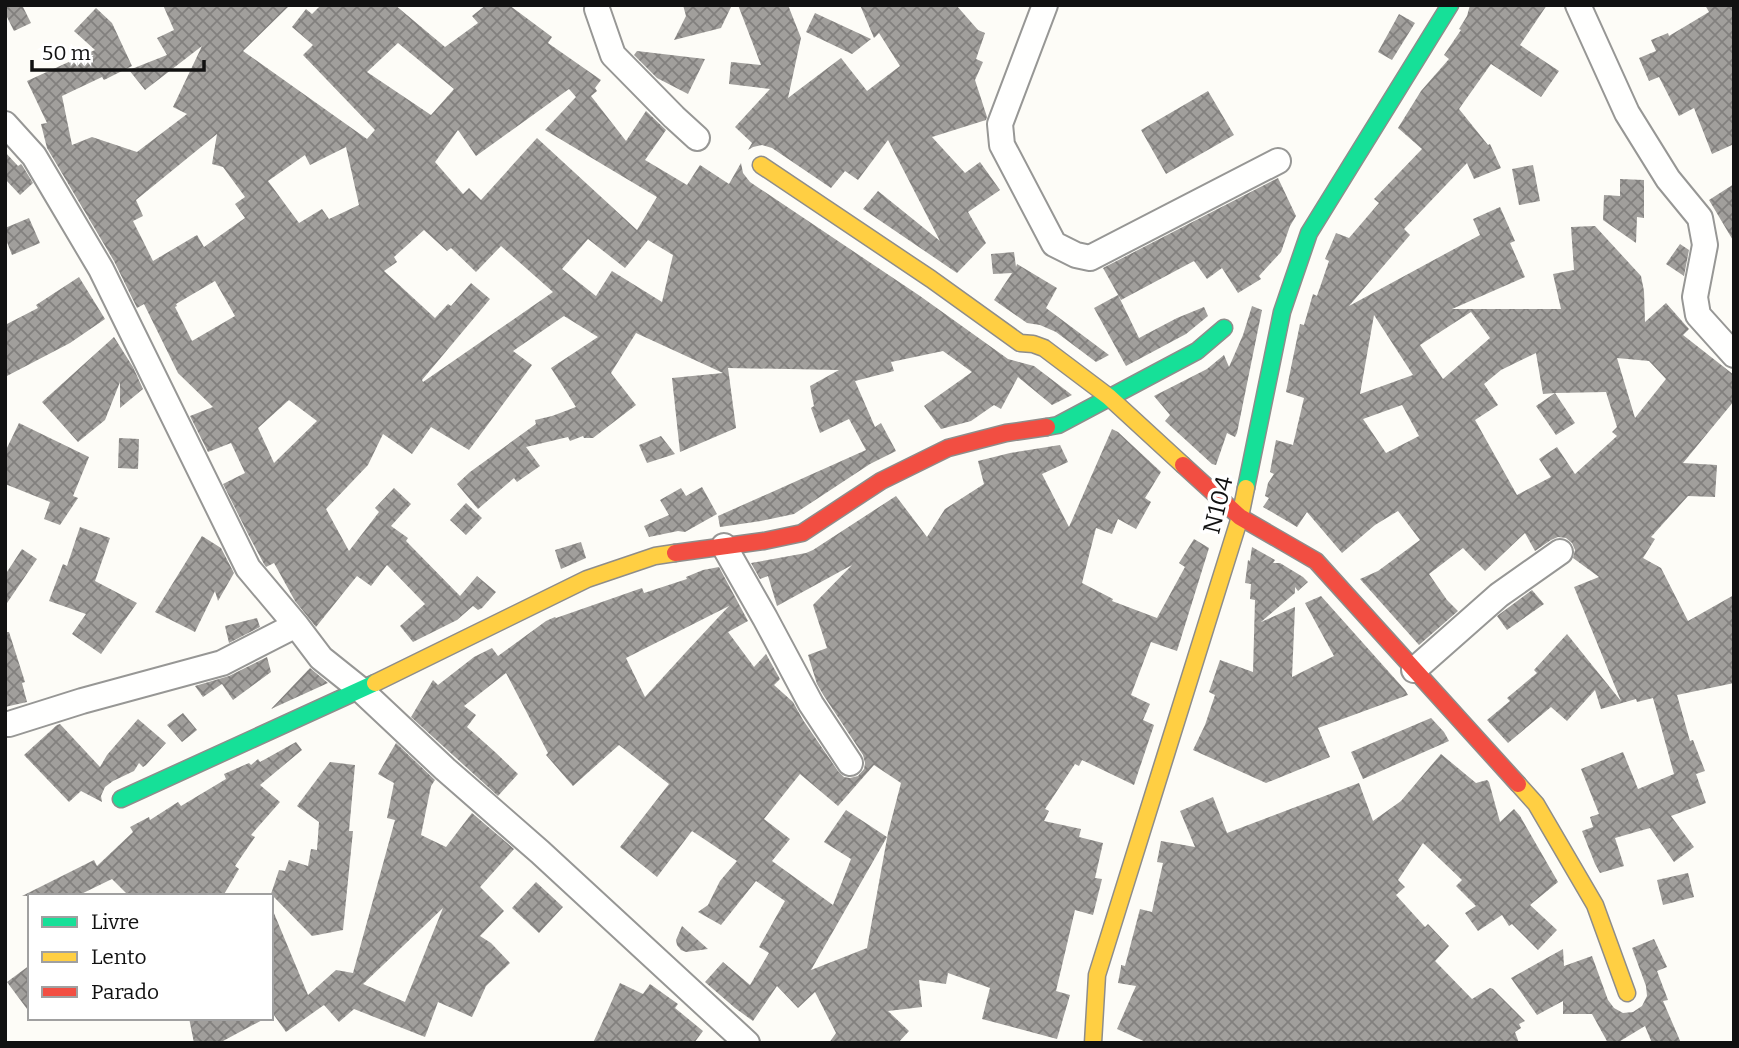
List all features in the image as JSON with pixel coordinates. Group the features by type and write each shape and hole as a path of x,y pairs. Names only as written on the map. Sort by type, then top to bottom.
{"street":[{"path":"1045,5 1000,124 1002,145 1054,244 1076,255 1090,258 1278,161"},
{"name":"N104","path":"1093,1043 1097,975 1240,517 1282,312 1309,233 1450,5"},
{"path":"1578,5 1627,113 1668,179 1699,218 1705,245 1695,297 1698,315 1734,355"},
{"path":"599,7 613,55 697,138"},
{"path":"5,124 34,156 101,269 248,568 321,658 361,690 747,1043"},
{"path":"761,165 932,279 1020,343 1044,348 1109,397 1240,517 1316,561 1536,804 1595,905 1627,993"},
{"path":"121,799 361,690 587,579 655,556 802,533 881,481 948,448 1006,433 1058,425 1197,351 1224,328"},
{"path":"724,546 811,705 850,763"},
{"path":"1414,670 1499,595 1560,552"},
{"path":"5,724 222,663 296,625"}],"building":[{"path":"5,5 22,5 31,23 14,31 5,13"},
{"path":"163,5 290,5 243,51 367,139 375,130 303,55 313,45 292,27 306,9 312,14 321,5 395,5 445,47 478,23 472,16 486,5 509,5 552,37 548,43 601,80 595,88 597,91 591,96 626,141 646,111 666,130 645,160 687,185 700,165 729,184 741,163 743,173 750,182 920,296 1008,359 1034,366 1072,395 1052,405 1018,377 1001,409 994,405 971,421 941,429 924,406 972,372 943,351 891,362 894,371 855,381 875,427 881,423 896,451 870,464 794,514 720,527 718,516 866,450 849,419 820,433 811,408 814,406 810,386 839,370 728,368 736,428 680,452 672,378 723,373 636,333 611,373 636,405 593,438 583,436 570,441 568,437 526,447 540,466 517,482 514,478 478,509 457,484 536,424 535,420 576,407 551,368 598,337 564,316 513,351 532,365 469,450 431,427 412,454 383,434 368,465 326,509 349,551 379,512 375,508 394,488 411,504 391,526 408,538 406,541 460,596 477,576 496,592 482,608 478,610 473,606 457,620 413,642 400,626 425,604 387,565 371,586 357,576 316,627 295,601 274,563 266,567 249,536 223,484 245,473 231,443 208,452 190,416 213,407 178,373 144,304 137,308 114,261 47,148 41,124 47,123 27,81 95,50 74,31 96,8 112,23 132,66 62,96 72,145 92,137 137,152 187,114 173,107 202,46 145,90 129,70 167,55 157,38 174,30","holes":["398,43 454,89 431,115 367,72","569,89 576,97 545,130 657,197 637,230 537,138 481,200 469,188 463,194 435,162 458,130 476,156","217,134 212,164 223,167 245,197 235,204 245,218 204,247 197,235 153,261 133,221 143,216 136,200","346,147 359,205 329,219 322,209 299,223 268,181 305,155 310,165","424,230 447,251 451,248 476,272 501,246 553,292 423,382 490,299 471,283 451,306 448,304 435,318 384,271 397,262 394,257","588,239 625,268 648,240 673,255 662,302 612,271 596,296 562,269","215,281 235,316 192,341 175,307 176,304","289,400 317,421 274,463 258,428"]},
{"path":"683,5 732,5 721,28 674,40 686,16"},
{"path":"738,5 788,5 801,38 788,98 841,58 867,91 900,66 879,33 874,38 860,5 956,5 978,30 985,33 976,59 983,62 975,80 986,120 932,137 965,173 980,162 1000,190 968,212 986,243 957,273 863,209 878,191 940,241 888,140 858,180 845,171 831,188 772,148 762,145 748,150 752,143 735,127 770,89 729,84 731,62 761,65"},
{"path":"1470,5 1547,5 1520,45 1559,71 1541,97 1491,64 1459,109 1488,145 1490,144 1501,168 1474,179 1467,163 1404,229 1410,235 1349,306 1480,235 1473,219 1500,207 1515,241 1510,243 1525,277 1452,309 1561,309 1553,274 1574,270 1571,227 1595,226 1641,276 1645,322 1666,303 1689,329 1683,335 1734,375 1734,401 1683,463 1717,465 1715,497 1688,496 1651,537 1655,539 1643,558 1661,568 1688,621 1734,595 1734,683 1677,695 1690,741 1693,740 1705,771 1696,774 1706,803 1671,816 1694,847 1674,862 1650,828 1615,838 1624,866 1600,873 1582,831 1593,827 1590,817 1599,814 1581,769 1623,752 1638,789 1674,774 1653,698 1637,702 1636,699 1601,709 1595,690 1567,721 1551,707 1508,743 1487,720 1510,701 1507,698 1537,673 1534,670 1567,634 1621,701 1574,587 1599,577 1573,558 1575,550 1572,543 1566,538 1558,537 1535,551 1525,533 1485,571 1463,548 1429,574 1458,611 1419,645 1360,579 1378,571 1420,540 1398,511 1375,525 1342,553 1307,512 1297,527 1263,507 1269,498 1265,496 1268,483 1274,474 1270,472 1276,440 1293,445 1304,398 1286,392 1300,324 1304,325 1313,294 1317,296 1329,261 1325,259 1336,233 1349,238 1379,203 1374,199 1422,149 1398,128 1421,91 1449,59 1444,55 1467,16","holes":["1471,312 1490,338 1443,379 1420,345","1374,315 1413,375 1360,394","1536,353 1543,394 1606,392 1617,427 1612,432 1617,436 1575,474 1557,447 1539,459 1551,477 1517,495 1475,420 1498,405 1484,384 1501,370","1617,358 1649,361 1666,379 1635,418","1402,405 1419,436 1386,453 1363,419"]},
{"path":"1705,5 1734,5 1734,144 1712,154 1694,108 1679,116 1659,77 1649,81 1639,58 1656,51 1651,40 1668,33 1669,36 1709,12"},
{"path":"815,13 871,39 852,54 806,32"},
{"path":"1399,14 1415,23 1392,60 1378,52"},
{"path":"637,51 705,59 688,94 657,78 634,55"},
{"path":"1208,91 1234,135 1166,174 1141,130"},
{"path":"5,152 18,166 22,165 33,183 20,195 5,179"},
{"path":"1533,165 1540,201 1519,205 1512,169"},
{"path":"1278,178 1296,216 1281,252 1259,276 1261,279 1238,293 1222,268 1207,279 1194,261 1121,300 1103,268"},
{"path":"1620,179 1644,180 1644,218 1637,217 1636,243 1603,220 1604,195 1620,196"},
{"path":"1734,184 1734,242 1709,200"},
{"path":"29,218 40,243 12,255 5,237 5,228"},
{"path":"1680,244 1689,250 1684,276 1666,264"},
{"path":"1014,252 1016,267 1017,264 1057,288 1046,308 1109,355 1096,362 1056,332 1027,323 994,300 1012,273 993,274 991,254"},
{"path":"79,277 105,319 70,343 5,377 5,325 38,308 36,305"},
{"path":"1118,295 1139,338 1204,307 1208,316 1186,334 1126,366 1094,308"},
{"path":"1252,306 1262,310 1237,433 1235,437 1227,433 1216,465 1165,421 1170,415 1154,396 1207,369 1224,355 1229,367"},
{"path":"114,337 143,389 120,408 120,382 105,420 78,442 42,402"},
{"path":"1555,393 1575,423 1556,435 1536,406"},
{"path":"19,423 89,457 73,496 78,498 60,525 44,519 50,502 5,484 5,452"},
{"path":"1112,429 1161,472 1145,498 1151,502 1136,529 1118,519 1112,534 1096,528 1082,583 1113,599 1112,601 1157,618 1185,567 1179,563 1194,539 1209,548 1177,651 1151,642 1131,695 1150,704 1143,720 1154,725 1134,785 1082,760 1079,766 1075,764 1045,809 1049,811 1044,821 1081,829 1079,837 1103,843 1095,878 1102,879 1093,915 1075,910 1056,991 1070,995 1057,1039 982,1019 990,988 948,973 946,984 919,980 922,1007 888,1011 909,1031 898,1043 829,1043 836,1033 815,992 798,1008 777,986 753,1021 705,982 723,962 750,985 769,953 759,947 785,901 756,881 721,925 698,912 708,905 720,881 737,861 692,831 657,877 620,847 669,784 619,745 573,786 546,755 548,753 506,673 464,706 476,715 467,727 518,774 498,796 411,717 433,680 438,685 474,657 492,648 498,656 546,621 642,588 644,593 687,579 686,577 703,570 719,567 748,621 728,632 754,667 766,654 780,679 774,685 793,702 838,771 844,777 858,776 864,769 863,755 817,684 808,655 827,648 813,605 852,565 777,606 768,576 760,579 751,563 813,550 896,496 927,537 945,509 984,484 978,461 1060,445 1068,462 1042,474 1069,527","holes":["729,606 687,651 645,697 626,658","874,765 901,783 888,833 867,948 811,970 887,837 846,810 824,842 851,859 833,905 772,861 790,839 764,819 800,774 838,806"]},
{"path":"661,436 675,454 647,463 639,445"},
{"path":"119,438 139,439 138,469 118,468"},
{"path":"702,487 717,514 685,532 649,537 644,526 669,515 660,500 681,488 686,496"},
{"path":"466,503 482,518 466,535 450,520"},
{"path":"80,527 110,538 95,581 137,603 101,654 72,634 86,614 49,601 63,564 67,566"},
{"path":"202,536 221,548 234,573 218,601 215,591 195,632 155,612"},
{"path":"581,542 586,558 561,569 555,550"},
{"path":"1252,547 1275,560 1273,563 1280,563 1308,582 1298,591 1295,587 1295,593 1261,622 1295,607 1292,677 1334,656 1305,603 1321,596 1408,695 1318,728 1330,757 1266,783 1193,750 1215,695 1209,692 1220,660 1253,672 1255,600 1250,599 1251,584 1245,583"},
{"path":"22,549 37,559 5,606 5,575"},
{"path":"1532,590 1544,604 1507,630 1497,616"},
{"path":"257,618 260,627 229,643 225,626"},
{"path":"5,632 9,632 25,682 22,683 27,702 5,707"},
{"path":"267,657 271,672 233,700 222,684 203,697 195,686 229,676"},
{"path":"310,668 328,683 271,709"},
{"path":"183,713 197,730 182,742 167,725"},
{"path":"1431,718 1449,741 1363,779 1351,752"},
{"path":"138,719 166,743 146,765 143,767 139,763 134,771 105,787 101,796 102,802 81,791 69,802 24,755 60,724 100,767"},
{"path":"296,742 302,750 260,785 280,802 251,835 255,837 235,866 239,869 224,894 127,894 112,879 81,894 22,896 94,860 97,866 133,832 130,827 149,817 150,820 178,802 181,806 226,779 224,774 249,763 251,765 258,759 260,762"},
{"path":"396,743 435,780 431,786 421,835 446,847 472,813 514,849 480,887 504,911 480,936 491,943 510,963 486,986 472,1017 438,1002 425,1037 354,1009 339,1022 324,1005 286,1032 273,1014 273,911 308,995 336,970 353,973 395,820 387,818 394,783 378,774","holes":["443,908 405,1002 363,984"]},
{"path":"1441,754 1476,783 1487,780 1489,782 1500,822 1514,809 1520,816 1558,882 1530,905 1557,930 1538,950 1512,924 1509,926 1502,915 1478,931 1465,913 1476,906 1456,886 1462,880 1423,843 1398,880 1405,887 1396,895 1425,927 1428,924 1449,946 1435,961 1472,999 1490,988 1493,989 1525,1021 1519,1024 1521,1028 1515,1032 1519,1043 1148,1043 1117,1029 1136,986 1118,983 1121,965 1125,966 1140,909 1152,912 1163,863 1157,862 1161,841 1195,847 1180,811 1213,797 1227,833 1359,783 1373,821 1401,801"},
{"path":"330,762 355,765 349,831 353,831 343,930 312,936 271,894 279,870 285,871 289,860 308,866 311,849 317,850 319,822 297,806"},
{"path":"1688,873 1694,897 1663,905 1657,880"},
{"path":"536,882 563,907 539,933 512,908"},
{"path":"682,926 708,949 686,952 681,950 676,940"},
{"path":"1654,939 1667,967 1657,971 1668,1000 1663,1001 1681,1043 1652,1043 1645,1026 1617,1043 1608,1043 1592,1014 1563,1014 1563,1001 1537,1015 1511,978 1563,949 1564,966 1592,956 1608,1000 1614,1008 1623,1013 1633,1012 1642,1006 1647,996 1632,948"},
{"path":"28,966 28,1010 7,982"},
{"path":"620,983 643,994 650,984 678,1004 675,1008 703,1031 694,1043 593,1043"},
{"path":"189,1020 262,1020 223,1041 194,1043"}],"traffic: fast":[{"path":"1246,488 1282,312 1309,233 1450,5"},
{"path":"1047,427 1058,425 1197,351 1224,328"},
{"path":"121,799 375,683"}],"traffic: slow":[{"path":"761,165 931,279 1020,343 1044,348 1109,397 1183,465"},
{"path":"1093,1043 1097,975 1240,517 1246,488"},
{"path":"375,683 587,579 655,556 675,553"},
{"path":"1518,784 1536,804 1595,905 1627,993"}],"traffic: jam":[{"path":"675,553 802,533 881,481 948,448 1006,433 1047,427"},
{"path":"1183,465 1240,517 1316,561 1518,784"}]}
